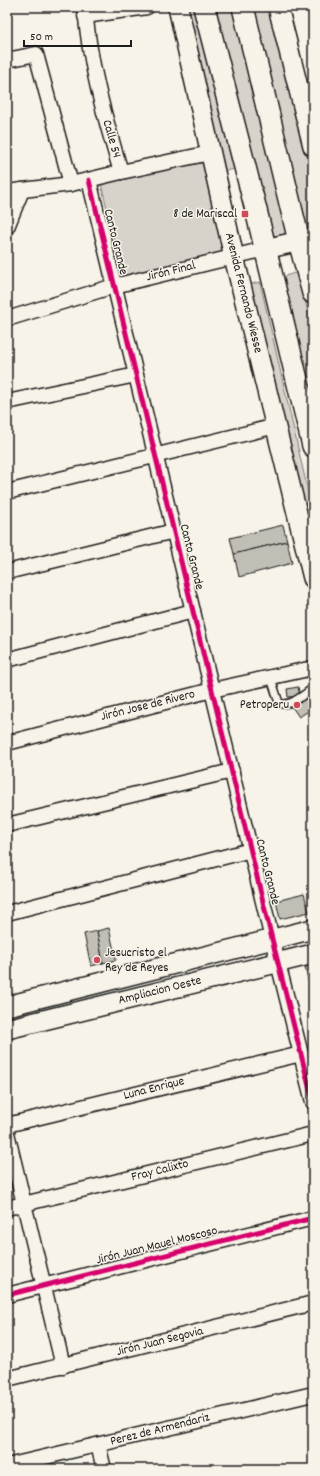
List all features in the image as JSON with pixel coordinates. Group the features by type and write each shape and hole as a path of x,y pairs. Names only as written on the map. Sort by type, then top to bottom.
{"main road":[{"name":"Avenida Fernando Wiesse","path":"178,7 234,257 313,578"},
{"path":"204,7 313,446"},
{"path":"243,7 306,240 313,293"},
{"path":"278,7 313,146"},
{"name":"Jirón Final","path":"265,249 306,240"},
{"name":"Ampliacion Oeste","path":"7,1006 313,929"},
{"name":"Ampliacion Oeste","path":"7,1029 313,954"}],"street":[{"path":"85,11 147,7"},
{"name":"Calle 54","path":"85,11 89,48 102,105 121,172 210,153"},
{"path":"7,60 36,54 70,184"},
{"path":"7,192 70,184 121,172"},
{"name":"Canto Grande","path":"89,180 272,939 313,1102"},
{"path":"7,227 22,190"},
{"name":"Jirón Final","path":"7,319 114,286 265,249"},
{"path":"7,402 136,375"},
{"path":"7,492 276,426"},
{"path":"7,572 174,531"},
{"path":"7,660 193,611"},
{"name":"Jirón Jose de Rivero","path":"7,743 212,690 313,668"},
{"path":"7,826 232,771"},
{"path":"7,913 251,850"},
{"name":"Luna Enrique","path":"7,1125 301,1054"},
{"path":"7,1133 63,1366"},
{"name":"Fray Calixto","path":"7,1208 313,1134"},
{"name":"Jirón Juan Mauel Moscoso","path":"7,1295 313,1218"},
{"name":"Jirón Juan Segovia","path":"7,1379 313,1303"},
{"name":"Perez de Armendariz","path":"7,1466 43,1463 98,1445 313,1394"},
{"path":"98,1445 104,1469"}],"lane":[{"path":"271,678 279,703 282,705 312,691 313,681"}],"shaded area":[{"path":"185,7 196,7 234,169 221,172"},
{"path":"211,7 236,7 288,234 268,237"},
{"path":"252,7 272,7 313,181 313,227 307,229"},
{"path":"203,158 225,251 123,277 101,183"},
{"path":"298,272 313,332 313,421 279,278"},
{"path":"260,282 313,513 313,570 247,285"}],"building":[{"path":"283,525 287,541 234,554 230,538"},
{"path":"287,541 292,563 239,577 234,554"},
{"path":"298,687 300,696 288,697 287,689"},
{"path":"313,693 313,708 299,717 292,707"},
{"path":"304,894 309,912 280,919 276,901"},
{"path":"109,928 116,960 103,963 97,931"},
{"path":"97,931 103,963 91,966 84,934"},
{"path":"313,965 313,1003 305,966"}],"cycle path":[{"path":"89,180 272,939 313,1102"},
{"path":"7,1295 313,1218"}],"place":[{"name":"8 de Mariscal","path":"245,214"},
{"name":"Petroperu","path":"297,705"},
{"name":"Jesucristo el Rey de Reyes","path":"97,960"}]}
